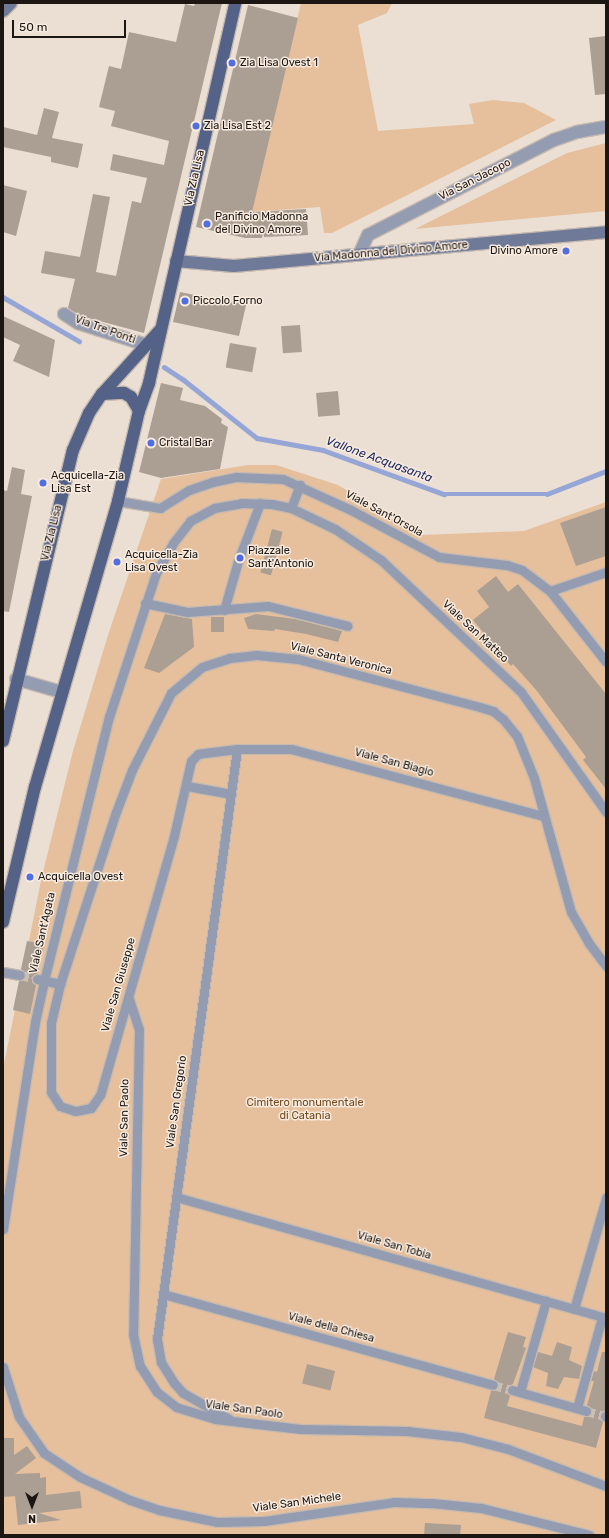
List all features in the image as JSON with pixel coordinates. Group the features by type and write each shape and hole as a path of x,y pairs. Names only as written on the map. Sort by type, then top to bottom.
{"main road":[{"path":"3,11 11,3"},
{"name":"Via Zia Lisa","path":"3,922 35,787 118,501 139,411 148,383 235,3"},
{"name":"Via Madonna del Divino Amore","path":"176,261 234,266 606,232"},
{"name":"Via Zia Lisa","path":"3,741 16,679 73,450 89,413 102,394 161,329"},
{"path":"102,394 124,393 131,397 139,411"}],"street":[{"name":"Via San Jacopo","path":"359,255 368,234 554,140 577,132 606,127"},
{"name":"Via Tre Ponti","path":"64,314 78,323 146,345"},
{"name":"Viale Sant'Orsola","path":"118,501 160,508 189,490 212,482 236,477 275,478 300,485 439,557 507,565 522,570 550,591 605,659"},
{"path":"291,508 300,485"},
{"path":"224,610 238,561 260,503"},
{"name":"Viale San Matteo","path":"260,503 291,508 335,529 380,560 521,692 606,812"},
{"name":"Viale Sant'Agata","path":"3,1229 41,980 109,717 145,603 156,573 173,543 190,521 214,508 260,503"},
{"path":"550,591 606,572"},
{"path":"145,603 187,612 268,606 348,626"},
{"name":"Viale Santa Veronica","path":"60,984 116,812 143,745 171,693 189,675 212,662 257,655 298,659 493,711 503,719 517,736 534,778 543,816 571,912 588,942 606,966"},
{"path":"16,679 62,692"},
{"name":"Viale San Biagio","path":"237,749 273,748 311,753 543,816"},
{"name":"Viale San Giuseppe","path":"60,984 51,1024 51,1092 54,1100 67,1110 83,1110 96,1103 129,998 187,786 191,761 198,754 237,749"},
{"name":"Viale San Gregorio","path":"235,1422 184,1393 166,1372 158,1350 163,1294 237,749"},
{"path":"187,786 230,794"},
{"path":"3,972 20,975"},
{"path":"41,980 60,984"},
{"name":"Viale San Paolo","path":"129,998 139,1029 133,1318 136,1348 140,1366 148,1380 167,1401 187,1412 235,1422 300,1429 407,1431 460,1437 508,1449 606,1486"},
{"name":"Viale San Tobia","path":"176,1197 604,1318"},
{"path":"574,1309 606,1198"},
{"name":"Viale della Chiesa","path":"163,1294 493,1385"},
{"path":"546,1301 516,1391 581,1410 604,1318"},
{"name":"Viale San Michele","path":"3,1367 19,1417 44,1453 80,1477 130,1500 159,1510 217,1522 264,1521 394,1502 432,1503 481,1508 589,1535"}],"green space":[{"path":"301,3 392,3 387,13 358,25 378,131 474,124 469,104 493,100 524,103 556,120 332,233 324,233 320,207 251,212"},
{"path":"606,143 606,211 415,229 567,153"},
{"name":"Cimitero monumentale di Catania","path":"248,465 276,465 338,485 353,494 361,502 422,535 524,531 606,502 606,1535 3,1535 3,1069 42,876 73,751 108,635 161,479"}],"building":[{"path":"195,3 222,3 144,333 81,316 68,308 75,279 41,273 45,251 80,257 93,194 110,197 96,272 116,276 132,201 141,203 147,178 110,170 113,154 164,165 169,141 111,126 115,111 99,107 109,66 121,69 129,32 176,42 185,4 194,6"},
{"path":"248,5 298,18 252,212 306,209 308,235 264,237 263,232 262,238 245,238 196,227"},
{"path":"606,36 606,94 595,95 589,38"},
{"path":"44,108 59,112 52,138 83,144 78,168 51,162 51,157 3,147 3,127 37,135"},
{"path":"3,185 27,191 16,236 3,232"},
{"path":"180,292 234,303 247,301 239,336 173,322"},
{"path":"3,316 55,340 49,377 13,361 20,345 3,337"},
{"path":"300,325 302,352 283,353 281,326"},
{"path":"230,343 257,348 252,372 226,368"},
{"path":"161,383 183,388 180,400 205,406 222,419 221,423 228,427 220,469 161,478 139,472"},
{"path":"338,391 340,415 318,417 316,393"},
{"path":"12,467 25,470 21,494 32,496 9,612 3,611 3,490 7,491"},
{"path":"606,507 606,556 576,566 560,523"},
{"path":"272,529 283,532 271,575 260,572"},
{"path":"496,576 508,592 518,584 606,694 606,789 583,760 586,757 537,691 513,664 511,666 473,620 489,607 477,591"},
{"path":"165,614 192,619 194,647 159,673 144,668"},
{"path":"256,614 295,619 342,631 338,642 306,634 275,629 274,631 248,629 244,618"},
{"path":"211,617 224,617 224,632 211,632"},
{"path":"27,941 44,944 38,973 31,978 36,985 30,1014 13,1010 19,981 26,976 21,969"},
{"path":"508,1332 526,1337 523,1347 526,1348 513,1384 506,1388 510,1396 507,1406 582,1426 584,1417 592,1412 587,1405 594,1381 591,1381 594,1371 597,1372 602,1352 606,1352 606,1410 599,1414 603,1422 596,1448 484,1418 491,1391 499,1387 494,1379"},
{"path":"557,1342 572,1347 569,1360 582,1366 579,1379 564,1377 558,1389 546,1386 548,1373 533,1367 538,1352 552,1356"},
{"path":"307,1364 335,1371 330,1390 302,1383"},
{"path":"3,1438 14,1438 14,1455 27,1446 36,1458 15,1474 40,1473 40,1478 46,1477 46,1495 80,1491 82,1508 39,1513 61,1520 18,1525 15,1496 3,1497"},
{"path":"425,1523 461,1525 460,1535 424,1535"}],"waterway":[{"path":"3,297 79,341"},
{"name":"Vallone Acquasanta","path":"164,367 184,380 257,438 323,450 444,494 547,494 606,471"}],"tunnel":[{"path":"20,975 37,979"},
{"path":"493,1385 512,1390"},
{"path":"586,1411 605,1416"}],"place":[{"name":"Zia Lisa Ovest 1","path":"232,63"},
{"name":"Zia Lisa Est 2","path":"196,126"},
{"name":"Panificio Madonna del Divino Amore","path":"207,224"},
{"name":"Divino Amore","path":"566,251"},
{"name":"Piccolo Forno","path":"185,301"},
{"name":"Cristal Bar","path":"151,443"},
{"name":"Acquicella-Zia Lisa Est","path":"43,483"},
{"name":"Piazzale Sant'Antonio","path":"240,558"},
{"name":"Acquicella-Zia Lisa Ovest","path":"117,562"},
{"name":"Acquicella Ovest","path":"30,877"}]}
